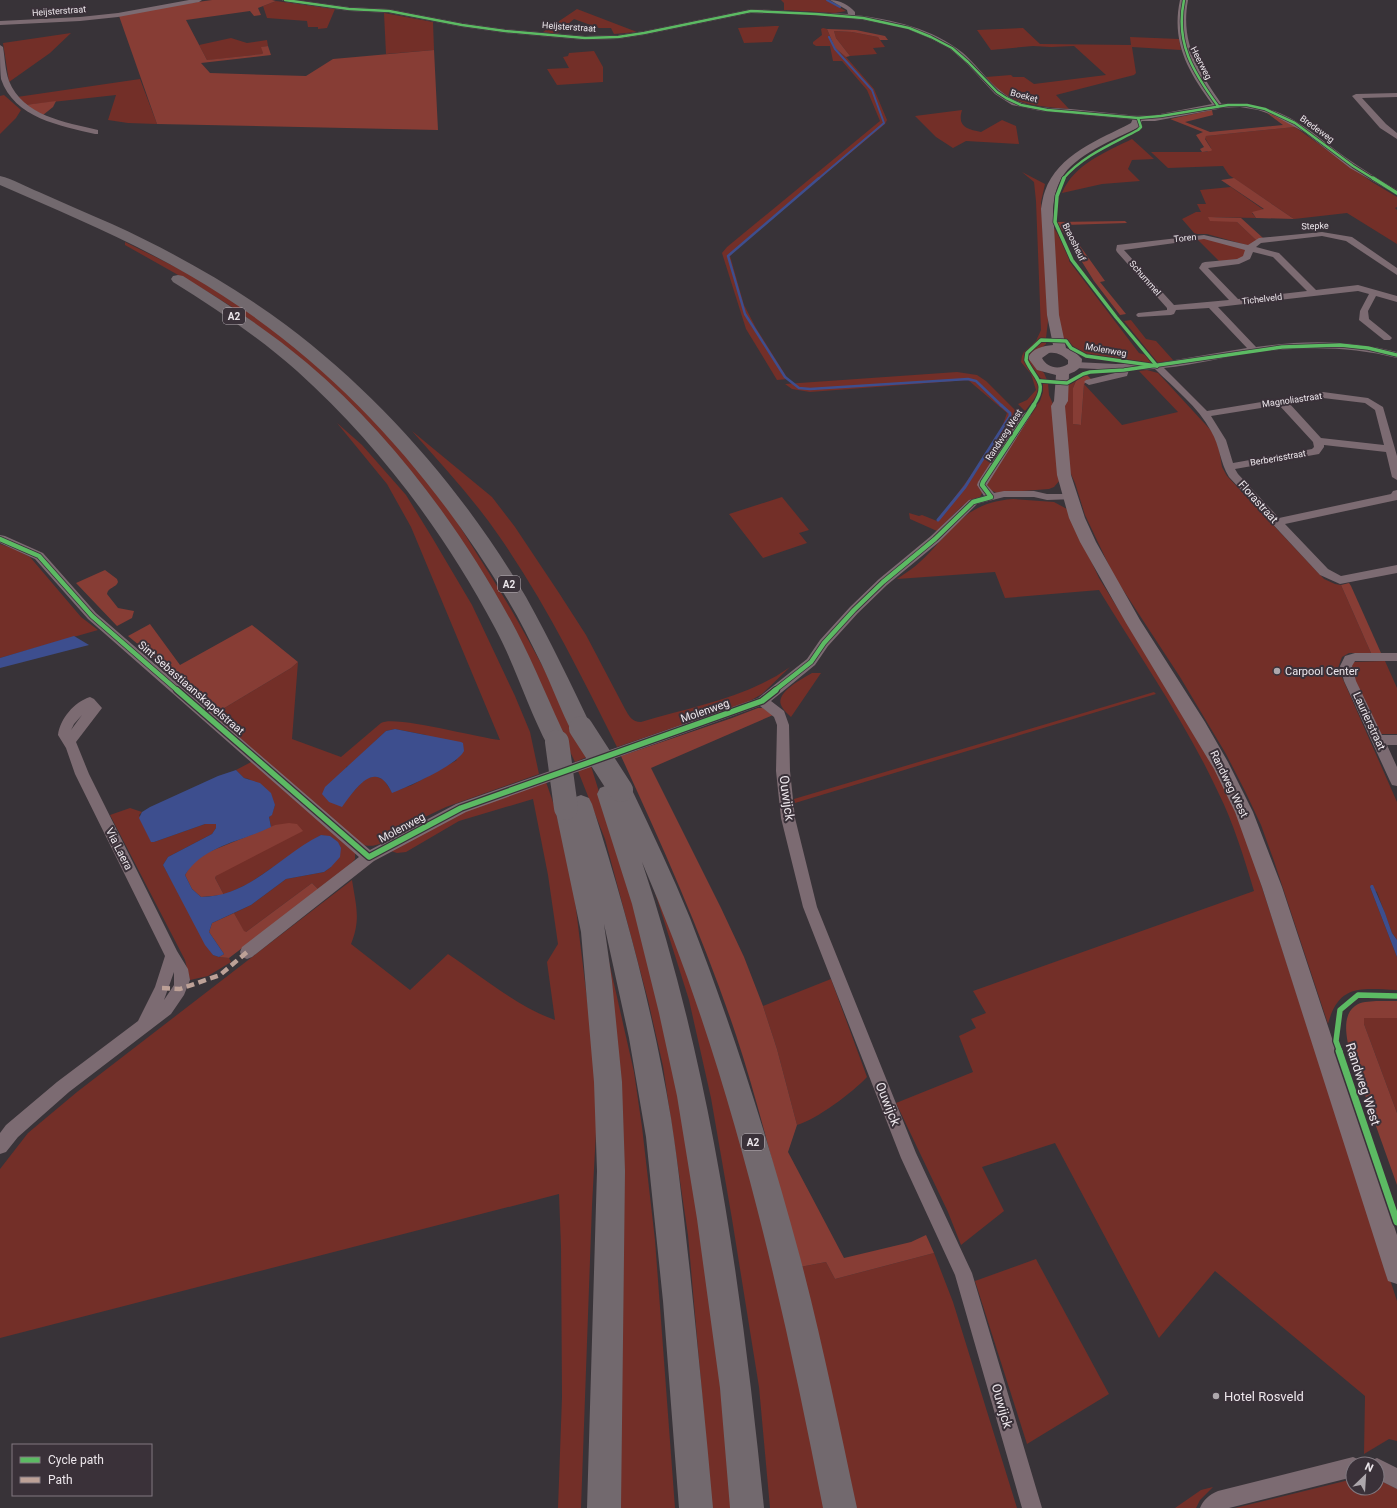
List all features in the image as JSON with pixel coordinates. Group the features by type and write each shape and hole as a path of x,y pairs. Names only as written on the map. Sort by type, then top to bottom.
{"highway":[{"name":"A2","path":"0,180 165,256 219,286 295,339 360,396 423,463 452,500 512,589 615,792 654,860 684,935 745,1116 785,1256 819,1404 840,1508"},
{"name":"A2","path":"0,191 102,238 151,263 189,286 248,326 302,368 336,400 382,448 431,509 463,555 505,628 557,740 574,806 612,908 637,1009 657,1119 670,1223 686,1378 696,1508"},
{"name":"A2","path":"615,792 672,1013 691,1096 712,1219 736,1388 747,1508"},
{"name":"A2","path":"574,806 580,868 593,932 608,1082 611,1171 604,1508"}],"street":[{"name":"Heijsterstraat","path":"0,29 12,26 118,15 199,0"},
{"name":"Heijsterstraat","path":"285,0 349,9 394,12 462,25 505,31 585,38 618,37 644,33 752,11 851,17"},
{"path":"833,0 849,9 852,12 851,17"},
{"name":"Heerweg","path":"1184,0 1181,29 1182,42 1196,74 1218,106"},
{"name":"Boeket","path":"851,17 889,22 906,26 934,38 962,55 994,91 1003,98 1016,104 1044,109 1138,118 1155,118 1218,106"},
{"name":"Heijsterstraat","path":"0,23 12,26 40,25"},
{"path":"0,47 5,80 11,93 22,105 38,115 95,132"},
{"path":"1397,95 1356,96 1383,126 1397,137"},
{"name":"Bredeweg","path":"1218,106 1246,105 1265,108 1281,114 1353,166 1397,192"},
{"path":"1055,350 1057,329 1053,315 1047,195 1054,179 1070,161 1135,125 1138,118"},
{"name":"Stepke","path":"1250,248 1259,241 1322,234 1336,235 1349,239 1397,272"},
{"name":"Toren","path":"1120,247 1204,237 1276,255 1314,293"},
{"name":"Schummel","path":"1120,247 1120,250 1172,308"},
{"path":"1236,302 1203,268 1205,265 1239,261 1247,257 1250,248"},
{"name":"Tichelveld","path":"1211,305 1358,288 1397,299"},
{"path":"1374,292 1364,311 1364,320 1387,338"},
{"path":"1211,305 1254,350"},
{"name":"Schummel","path":"1172,308 1211,305"},
{"name":"Schummel","path":"1141,315 1171,312 1172,308"},
{"name":"Molenweg","path":"1066,367 1157,366 1254,350 1298,346 1332,345 1374,350 1397,355"},
{"path":"1055,350 1069,354 1066,367 1040,366 1035,358 1040,352 1055,350"},
{"name":"Molenweg","path":"1089,382 1124,374 1124,366"},
{"name":"Florastraat","path":"1157,366 1209,420 1221,440 1233,475 1324,572 1331,577 1340,580 1397,569"},
{"name":"Randweg West","path":"1066,367 1061,401 1058,406 1064,475 1077,518 1088,542 1134,623 1200,727 1244,812 1272,887 1397,1272"},
{"name":"Magnoliastraat","path":"1204,414 1323,395 1368,401 1380,409 1397,477"},
{"name":"Berberisstraat","path":"1229,467 1315,452 1319,447 1318,441 1282,401"},
{"name":"Randweg West","path":"991,497 982,486 983,482 1026,415"},
{"name":"Berberisstraat","path":"1318,441 1390,449"},
{"path":"1276,522 1395,497 1397,493"},
{"name":"Molenweg","path":"247,952 369,857 461,808 762,702 811,662 824,643 854,610 883,582 935,539 958,514 973,502 1004,494 1034,494 1047,497 1070,494"},
{"name":"Sint Sebastiaanskapelstraat","path":"0,539 39,556 92,616 369,857"},
{"name":"Laurierstraat","path":"1397,657 1355,657 1350,659 1346,666 1350,681 1397,782"},
{"name":"Ouwijck","path":"762,702 780,714 783,724 783,771 788,818 810,907 909,1158 963,1273 1032,1508"},
{"path":"1377,740 1397,740"},
{"name":"Via Laera","path":"0,1146 12,1131 63,1087 166,1009 180,989 183,979 182,970 172,956 82,774 73,753 70,741"},
{"path":"1210,1508 1218,1501 1345,1469"},
{"path":"1385,1472 1397,1479"}],"shaded area":[{"path":"212,0 276,1 258,8 261,15 254,16 250,11 186,20 207,60 262,54 261,47 268,46 271,55 201,63 210,73 306,76 333,59 434,50 438,130 157,124 119,16"},
{"path":"781,0 826,0 846,11 835,13 784,10 784,3"},
{"path":"276,1 335,9 327,28 318,29 318,27 308,27 307,21 267,18 263,6"},
{"path":"577,9 637,32 614,34 611,28 599,28 574,19 556,34 543,32"},
{"path":"384,13 433,22 434,50 386,54"},
{"path":"779,26 772,42 744,43 738,28"},
{"path":"1023,28 1040,44 1131,45 1130,37 1179,39 1181,50 1132,47 1136,73 1134,75 1056,95 1069,109 1045,107 1013,99 995,86 986,77 1011,75 1013,77 1024,77 1034,84 1106,75 1074,46 1033,46 991,50 977,30"},
{"path":"821,29 827,29 835,48 846,57 874,89 887,120 885,124 738,247 730,256 744,305 756,328 788,379 777,380 746,329 722,253 727,247 880,121 867,90 842,61 833,61 830,46 816,46 813,44 813,42 822,35"},
{"path":"827,29 856,30 885,36 888,40 880,40 878,37 852,32 834,31 836,38 850,56 846,57 835,48"},
{"path":"834,31 852,32 878,37 885,47 873,48 877,54 850,56 836,38"},
{"path":"71,33 50,53 9,82 3,43"},
{"path":"231,38 247,43 267,40 268,46 262,47 262,54 207,60 199,45"},
{"path":"594,51 603,67 603,82 557,85 547,69 569,68 563,57 568,56 569,53"},
{"path":"140,79 157,124 128,123 108,120 116,95 25,105 17,97"},
{"path":"4,95 21,110 16,118 0,134 0,96"},
{"path":"56,101 53,107 43,115 25,105"},
{"path":"1252,107 1280,118 1295,127 1206,136 1205,139 1212,150 1202,152 1200,149 1204,147 1196,135 1203,132 1170,119 1212,110 1213,115 1185,122 1210,132 1283,125 1267,113"},
{"path":"962,110 962,124 971,130 981,132 1002,120 1016,126 1019,144 966,141 953,148 936,137 915,116"},
{"path":"1295,127 1372,182 1397,197 1397,207 1395,208 1397,210 1397,244 1347,213 1294,219 1229,175 1223,166 1168,168 1151,152 1207,152 1211,148 1205,138 1206,136"},
{"path":"1132,139 1154,159 1132,160 1128,169 1140,181 1102,184 1062,193 1074,174 1092,160"},
{"path":"1022,172 1045,184 1041,202 1048,321 1046,338 1041,338 1025,353 1024,360 1037,380 1038,390 1032,402 1025,411 1018,404 1027,400 1036,390 1031,374 1021,362 1022,356 1024,352 1036,341 1041,330 1034,182"},
{"path":"1234,178 1294,219 1256,218 1252,212 1264,209 1221,180"},
{"path":"1231,187 1264,210 1252,213 1256,218 1210,217 1237,222 1257,241 1250,246 1207,234 1195,234 1182,219 1196,212 1201,212 1197,204 1206,204 1200,190"},
{"path":"1208,217 1241,218 1263,238 1257,241 1237,222 1210,221"},
{"path":"1125,221 1127,223 1065,225 1105,281 1100,282 1126,314 1120,315 1094,281 1057,222"},
{"path":"1051,223 1070,254 1069,261 1139,353 1146,355 1152,364 1109,359 1084,354 1068,342 1062,340 1059,323"},
{"path":"1203,238 1248,249 1243,259 1219,261 1197,239"},
{"path":"125,242 172,265 233,299 275,329 329,375 379,425 425,479 462,530 507,603 536,654 587,757 575,762 520,648 440,514 271,336 237,310 125,245"},
{"path":"1131,320 1146,339 1156,341 1173,360 1158,363 1124,321"},
{"path":"1042,341 1046,341 1046,344 1031,357 1032,363 1044,373 1047,380 1042,380 1031,366 1027,357"},
{"path":"1147,370 1158,373 1217,437 1222,467 1227,476 1324,579 1341,585 1371,653 1349,653 1342,657 1338,668 1397,802 1397,940 1392,933 1377,892 1370,887 1397,957 1397,990 1373,989 1354,991 1345,995 1338,1001 1328,1024 1261,825 1226,754 1180,677 1114,576 1085,515 1070,472 1065,428 1065,385 1076,381 1073,388 1073,424 1081,425 1084,384 1122,425 1178,412 1139,371"},
{"path":"957,372 977,375 986,381 1021,416 982,479 982,493 980,497 962,506 937,531 910,519 909,513 919,516 922,515 937,521 978,466 1002,427 1007,413 968,380 810,392 792,389 785,384"},
{"path":"1086,374 1091,379 1084,384 1081,425 1073,424 1073,388 1076,381"},
{"path":"1043,382 1048,383 1049,395 1053,404 1060,480 1054,487 1049,489 997,493 988,489 987,485 989,479 1024,420 1040,401 1043,392"},
{"path":"337,423 362,445 406,495 472,605 515,696 530,732 539,774 446,807 391,833 393,837 378,845 370,846 361,844 211,713 213,706 221,710 291,668 298,662 292,739 341,757 381,723 389,721 419,724 500,740 411,527 387,484","holes":["395,729 426,735 457,760 412,785 392,792 384,780 375,776 365,779 351,794 346,767 386,731"]},
{"path":"412,431 492,497 515,527 586,635 625,709 633,720 641,722 737,694 756,687 790,667 762,694 748,702 617,747 562,639 516,561 479,508"},
{"path":"782,497 809,530 799,533 807,543 763,558 729,514"},
{"path":"1013,499 1054,502 1067,509 1099,578 1209,756 1242,826 1397,1301 1397,1441 1389,1439 1364,1454 1365,1396 1215,1271 1159,1338 1055,1143 982,1167 1004,1211 961,1245 948,1212 896,1103 973,1072 959,1036 976,1028 971,1019 986,1013 973,991 1254,891 1229,816 1205,766 1162,690 1099,590 1005,598 995,572 897,579 918,564 951,529 971,512 982,506"},
{"path":"0,544 30,557 81,617 98,630 0,658"},
{"path":"105,570 117,579 118,582 109,590 107,594 118,608 134,611 132,618 117,626 76,583"},
{"path":"1349,583 1381,653 1371,653 1341,585"},
{"path":"150,624 180,665 252,625 298,662 291,668 221,710 213,706 128,636"},
{"path":"1385,661 1397,688 1397,734 1379,734 1350,670 1354,662"},
{"path":"812,673 821,673 791,717 781,705 780,700 782,695 796,682"},
{"path":"1154,692 1156,694 795,803 794,799"},
{"path":"758,708 763,708 773,715 651,768 744,957 763,1006 777,1049 797,1125 788,1152 844,1258 911,1242 926,1235 934,1253 835,1279 826,1262 800,1267 754,1092 724,999 697,929 621,756"},
{"path":"253,761 355,850 355,859 350,865 319,890 312,883 244,932 234,913 251,905 286,879 324,872 331,867 330,837 321,835 248,884 224,895 215,878 216,876 276,825 271,827 269,817 272,814 275,805 249,779 244,778 236,770"},
{"path":"591,766 626,879 690,1119 734,1508 712,1508 688,1235 663,1066 648,1000 605,839 578,771"},
{"path":"546,782 554,805 572,876 593,1048 597,1114 592,1205 581,1508 558,1508 562,1397 561,1247 559,1194 0,1338 0,1169 28,1133 77,1092 352,880 357,920 351,944 410,990 448,954 514,999 555,1020 547,962 558,944 548,875 533,799 459,821 406,852 397,853 391,851 453,815"},
{"path":"130,808 142,812 139,815 154,842 205,824 216,824 216,828 212,834 168,857 163,865 213,955 229,958 231,962 208,976 190,980 185,960 110,815"},
{"path":"289,823 297,824 303,831 216,876 215,878 224,895 201,897 192,889 185,875 192,863 206,853 275,825"},
{"path":"312,883 319,890 229,958 219,957 224,954 209,932 212,923 234,913 246,932"},
{"path":"653,886 657,886 739,1120 833,1508 770,1508 759,1387 711,1098 689,1000"},
{"path":"595,900 634,1072 642,1127 655,1240 675,1508 619,1508"},
{"path":"831,979 867,1077 853,1090 824,1112 797,1125 777,1049 763,1006"},
{"path":"1397,1001 1397,1018 1364,1018 1364,1024 1397,1113 1397,1185 1350,1053 1346,1028 1348,1016 1355,1006 1360,1003"},
{"path":"1364,1018 1397,1018 1397,1113 1364,1024"},
{"path":"934,1253 953,1302 1017,1508 856,1508 800,1267 826,1262 835,1279"},
{"path":"1036,1259 1109,1394 1027,1444 975,1281"},
{"path":"1345,1481 1345,1496 1385,1496 1385,1483 1397,1489 1397,1508 1235,1508"},
{"path":"1213,1487 1200,1500 1196,1508 1175,1508 1201,1490"}],"water":[{"path":"74,636 89,645 0,668 0,658"},
{"path":"395,729 461,742 463,743 464,751 452,763 442,769 420,781 392,793 386,783 379,777 373,777 359,785 342,807 329,802 322,794 325,787 386,731"},
{"path":"236,770 244,778 260,783 271,793 275,805 272,815 269,817 271,827 224,845 202,857 193,865 185,875 192,889 201,897 219,895 250,883 306,843 321,835 330,836 338,842 341,848 340,857 324,872 286,879 251,905 212,923 209,932 224,954 219,957 213,955 205,945 163,865 168,857 212,834 216,828 216,824 205,824 151,842 139,818 142,812 150,807 218,776"},
{"path":"1373,885 1392,933 1397,940 1397,957 1370,887"}],"waterway":[{"path":"827,0 840,7"},
{"path":"818,179 884,123 872,90 835,49 829,37"},
{"path":"819,178 728,256 745,314 785,377 799,388 810,389 968,379 976,381 1002,406"},
{"path":"938,520 965,487 1010,416 1010,413 1001,405"}],"marked path":[{"path":"162,988 180,989 220,975 247,952"}],"cycle path":[{"path":"285,0 349,9 389,11 462,25 505,31 585,38 618,37 644,33 751,11 839,15 863,18 909,28 952,48 997,92 1015,103 1027,107 1138,118 1150,118 1228,105 1247,105 1265,109 1281,115 1295,123 1353,166 1397,193"},
{"path":"1184,0 1181,15 1183,43 1201,82 1218,106"},
{"name":"Braosheuf","path":"1138,118 1141,127 1138,130 1092,155 1071,170 1063,180 1057,196 1055,222 1072,260 1116,317 1157,366"},
{"path":"0,539 39,556 92,616 369,857 461,808 762,701 811,662 824,643 854,610 883,582 935,539 958,515 973,502 991,497 982,485 983,482 1039,396 1041,386 1040,381 1026,360 1027,353 1041,340 1066,341 1071,348 1086,356 1157,366"},
{"path":"1040,381 1067,383 1083,374 1090,372 1124,370 1135,367 1163,365 1282,347 1340,345 1368,348 1397,355"},
{"path":"1397,996 1358,995 1340,1010 1336,1041 1397,1222"}],"place":[{"name":"Carpool Center","path":"1277,671"},
{"name":"Hotel Rosveld","path":"1216,1396"}]}
